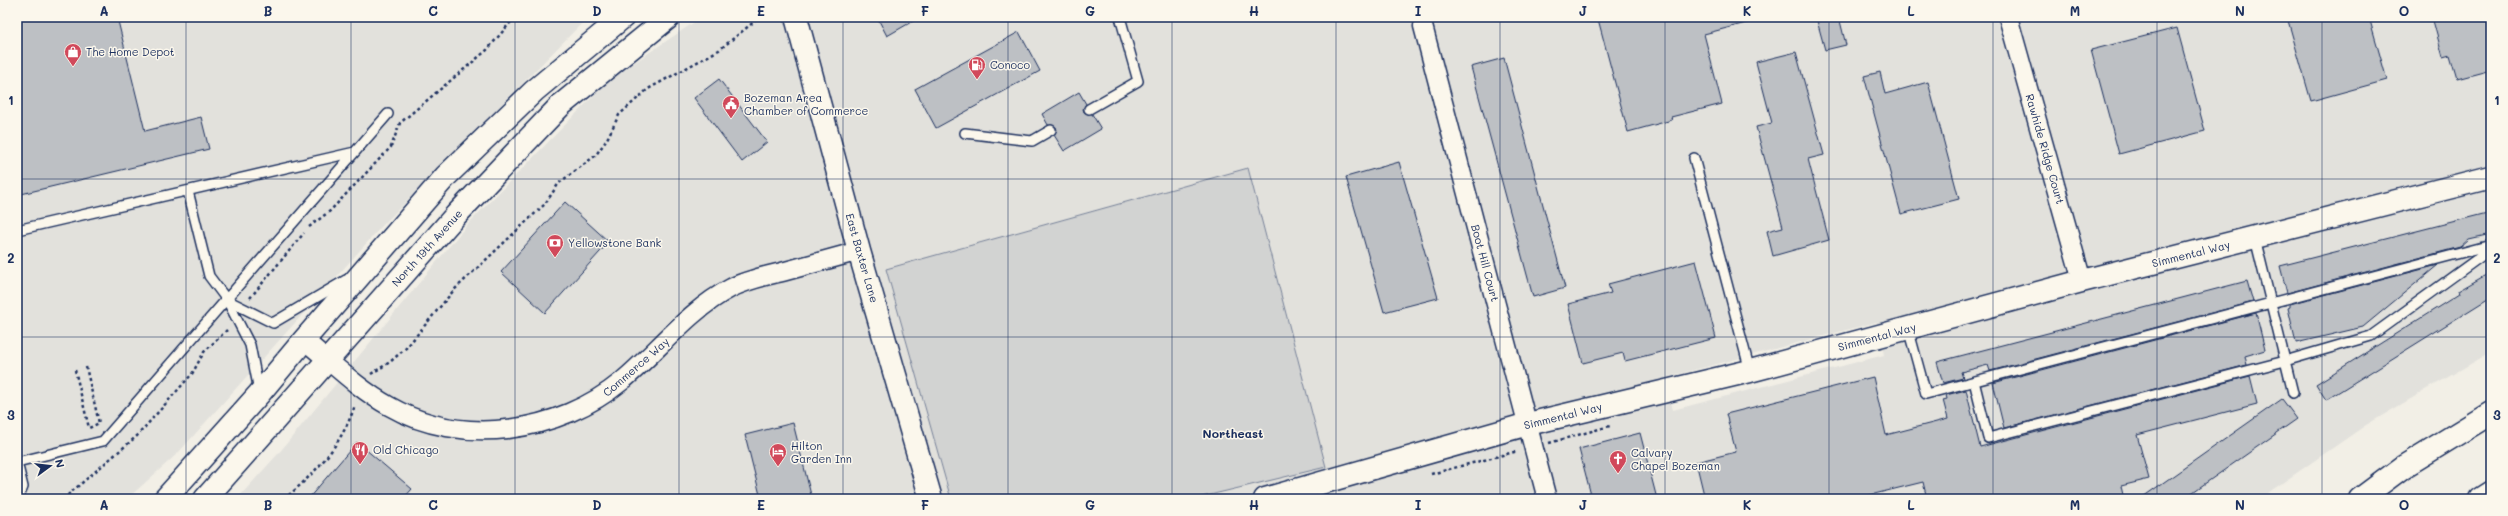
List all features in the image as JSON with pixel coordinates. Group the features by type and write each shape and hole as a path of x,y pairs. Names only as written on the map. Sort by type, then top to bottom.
{"main road":[{"path":"165,499 259,394 364,270 452,170 534,91 623,17"},
{"name":"North 19th Avenue","path":"205,499 456,215 561,105 669,17"},
{"name":"East Baxter Lane","path":"796,17 859,251 931,499"},
{"name":"Simmental Way","path":"1265,499 1528,424 1750,371 2082,282 2491,178"},
{"path":"2360,499 2403,467 2491,413"},
{"path":"2480,499 2491,492"}],"street":[{"name":"Rawhide Ridge Court","path":"2008,17 2082,282"},
{"name":"Boot Hill Court","path":"1422,26 1547,499"},
{"name":"Commerce Way","path":"304,340 362,387 390,406 412,417 464,429 523,427 577,411 602,397 707,304 731,288 759,278 859,251"}],"lane":[{"path":"1089,109 1138,81 1120,17"},
{"path":"18,499 23,488 17,462 103,441 388,114"},
{"path":"966,133 1032,141 1051,130"},
{"path":"17,230 355,152"},
{"path":"1694,158 1750,371"},
{"path":"188,191 209,276 227,300 250,345 259,394"},
{"path":"2254,238 2293,392"},
{"path":"1908,328 1926,394 2491,245"},
{"path":"1974,381 1988,438 2285,361 2371,336 2491,249"},
{"path":"227,300 273,323 364,270"}],"path":[{"path":"243,308 309,227 330,211 391,147 400,123 487,50 515,17"},
{"path":"284,499 321,463 342,437 362,387 369,375 390,362 407,348 454,290 544,204 558,183 595,156 606,141 619,115 648,90 719,50 755,21"},
{"path":"63,499 137,436 192,374 204,352 237,319"},
{"path":"75,370 89,428 99,423 86,367"}],"shaded area":[{"path":"17,17 588,17 381,227 178,453 127,499 17,499"},
{"path":"702,17 2491,17 2491,352 2366,425 2259,499 1193,499 1325,466 1248,168 886,269 951,499 237,499 278,454 467,225 610,79","holes":["1877,322 1884,355 1673,410 1664,378"]},
{"path":"1248,168 1326,467 1193,499 951,499 886,269"}],"building":[{"name":"The Home Depot","path":"17,17 117,17 145,131 201,117 209,149 17,195"},
{"path":"877,17 920,17 887,36"},
{"path":"1607,17 1749,17 1750,22 1704,34 1722,104 1671,117 1672,120 1628,132 1598,19"},
{"path":"1816,17 1839,17 1846,45 1825,50"},
{"path":"2287,17 2369,17 2387,80 2311,101"},
{"path":"2432,17 2491,17 2491,70 2457,79 2450,55 2443,57"},
{"path":"2177,28 2205,131 2119,154 2091,50"},
{"name":"Conoco","path":"1019,32 1040,71 936,128 915,89"},
{"path":"1796,52 1824,155 1808,159 1829,240 1773,256 1767,231 1783,227 1756,127 1772,123 1756,62"},
{"path":"1504,58 1565,288 1533,297 1471,67"},
{"path":"1880,72 1885,94 1928,82 1959,199 1901,214 1864,76"},
{"path":"719,79 767,142 742,162 694,98"},
{"path":"1079,92 1086,104 1083,109 1084,112 1092,114 1101,129 1064,151 1054,135 1057,130 1056,127 1048,125 1042,114"},
{"path":"1399,162 1438,298 1384,312 1346,177"},
{"path":"565,202 609,242 545,313 501,272"},
{"path":"2491,212 2491,234 2469,239 2460,247 2287,293 2280,266"},
{"path":"1696,261 1716,338 1625,361 1623,353 1583,363 1568,304 1611,293 1608,284"},
{"path":"2438,265 2363,327 2296,343 2288,308 2290,307 2290,304"},
{"path":"2491,272 2491,297 2326,400 2316,384 2459,294 2458,291"},
{"path":"2247,281 2253,302 1990,371 1988,365 1961,372 1963,378 1943,383 1937,362"},
{"path":"2256,313 2265,350 2245,356 2247,365 2004,428 1993,383"},
{"path":"2250,376 2257,404 2137,435 2149,479 2121,486 2123,495 2107,499 1927,499 1923,482 1854,499 1705,499 1696,462 1736,452 1726,414 1873,377 1886,435 1948,419 1943,400 1947,399 1946,395 1966,390 1980,447"},
{"path":"2282,399 2297,419 2183,499 2140,499"},
{"name":"Hilton Garden Inn","path":"793,423 812,499 761,499 745,435"},
{"name":"Calvary Chapel Bozeman","path":"1640,433 1657,499 1592,499 1579,449"},
{"name":"Old Chicago","path":"357,442 412,489 403,499 308,499"}],"place":[{"name":"The Home Depot","path":"73,67"},
{"name":"Conoco","path":"977,80"},
{"name":"Bozeman Area Chamber of Commerce","path":"731,119"},
{"name":"Yellowstone Bank","path":"555,258"},
{"name":"Old Chicago","path":"360,465"},
{"name":"Hilton Garden Inn","path":"778,467"},
{"name":"Calvary Chapel Bozeman","path":"1618,474"}],"district":[{"name":"Northeast","path":"1233,434"}]}
